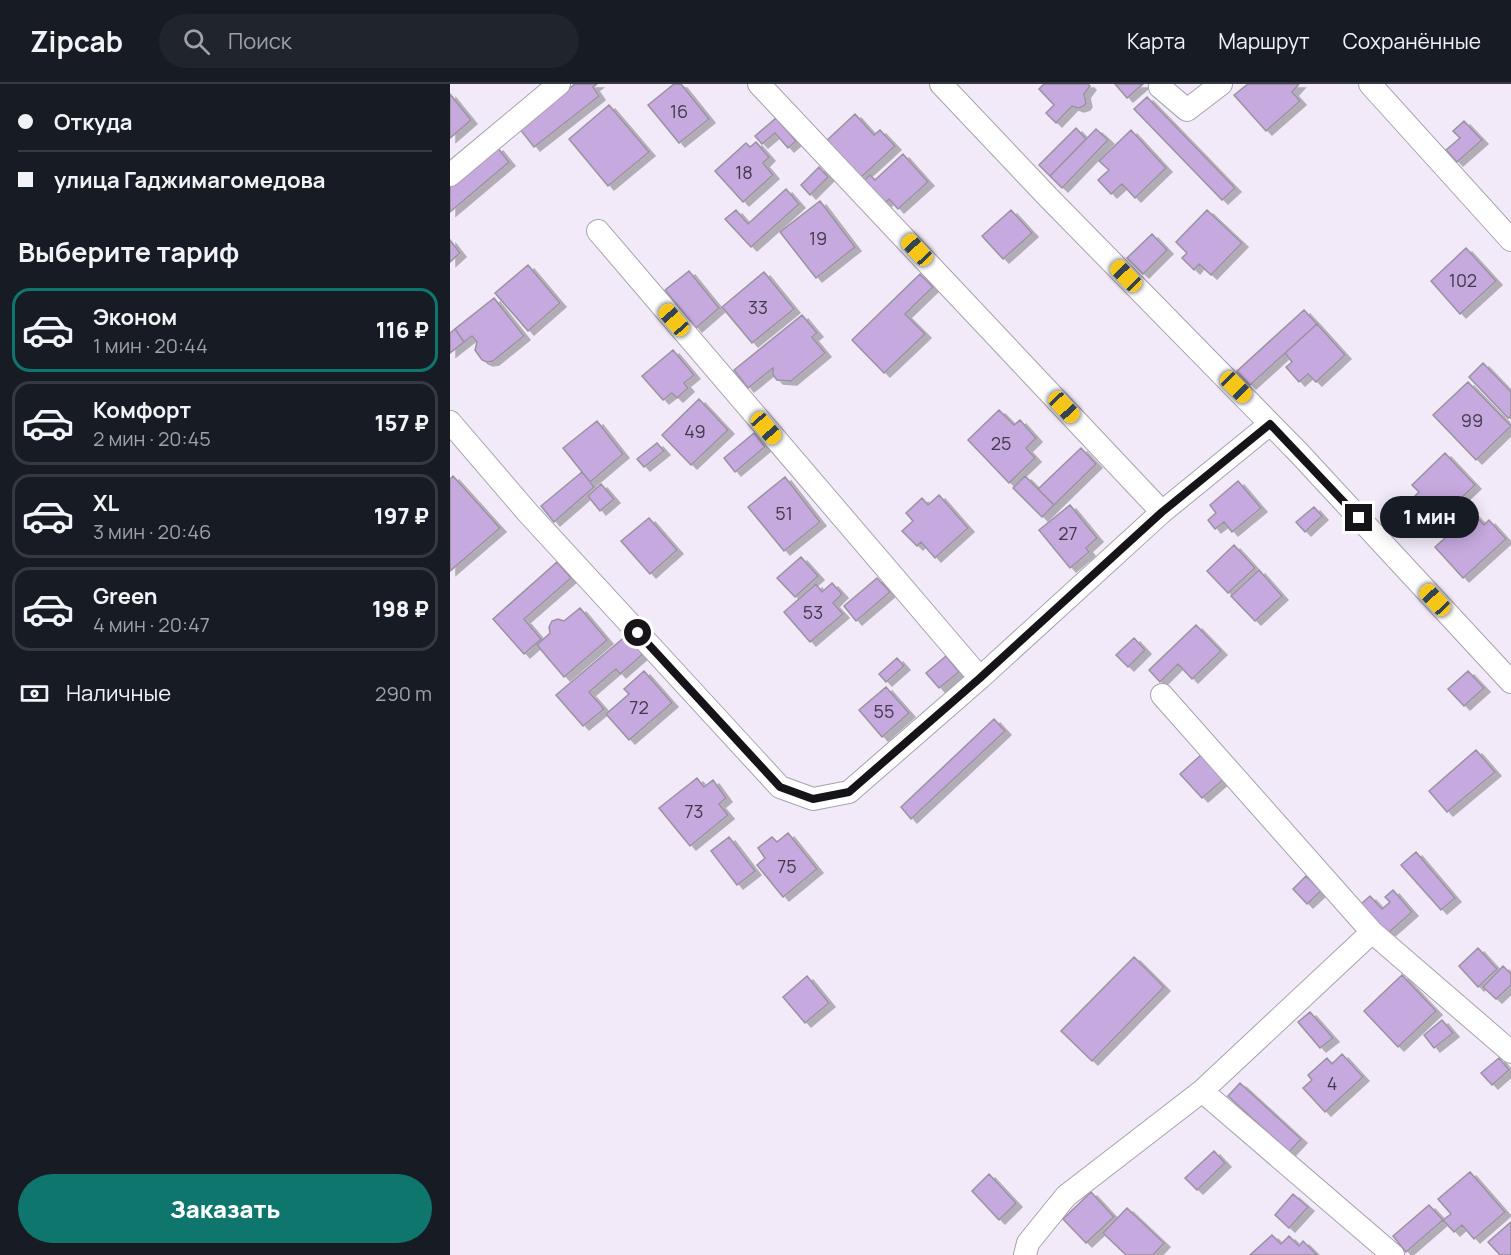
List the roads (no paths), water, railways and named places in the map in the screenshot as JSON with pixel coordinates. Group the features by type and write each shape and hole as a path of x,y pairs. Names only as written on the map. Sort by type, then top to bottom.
{"street":[{"path":"450,175 559,84"},
{"path":"759,84 1162,512"},
{"path":"941,84 1298,452 1511,682"},
{"path":"1160,87 1187,110 1221,84"},
{"path":"1370,84 1511,240"},
{"path":"598,231 980,678"},
{"path":"450,422 528,513 780,787 813,799 849,792 980,678 1162,512 1270,424"},
{"path":"1162,695 1372,932 1511,1052"},
{"path":"1025,1255 1028,1243 1066,1196 1202,1091 1372,932"},
{"path":"1202,1091 1393,1255"}]}
